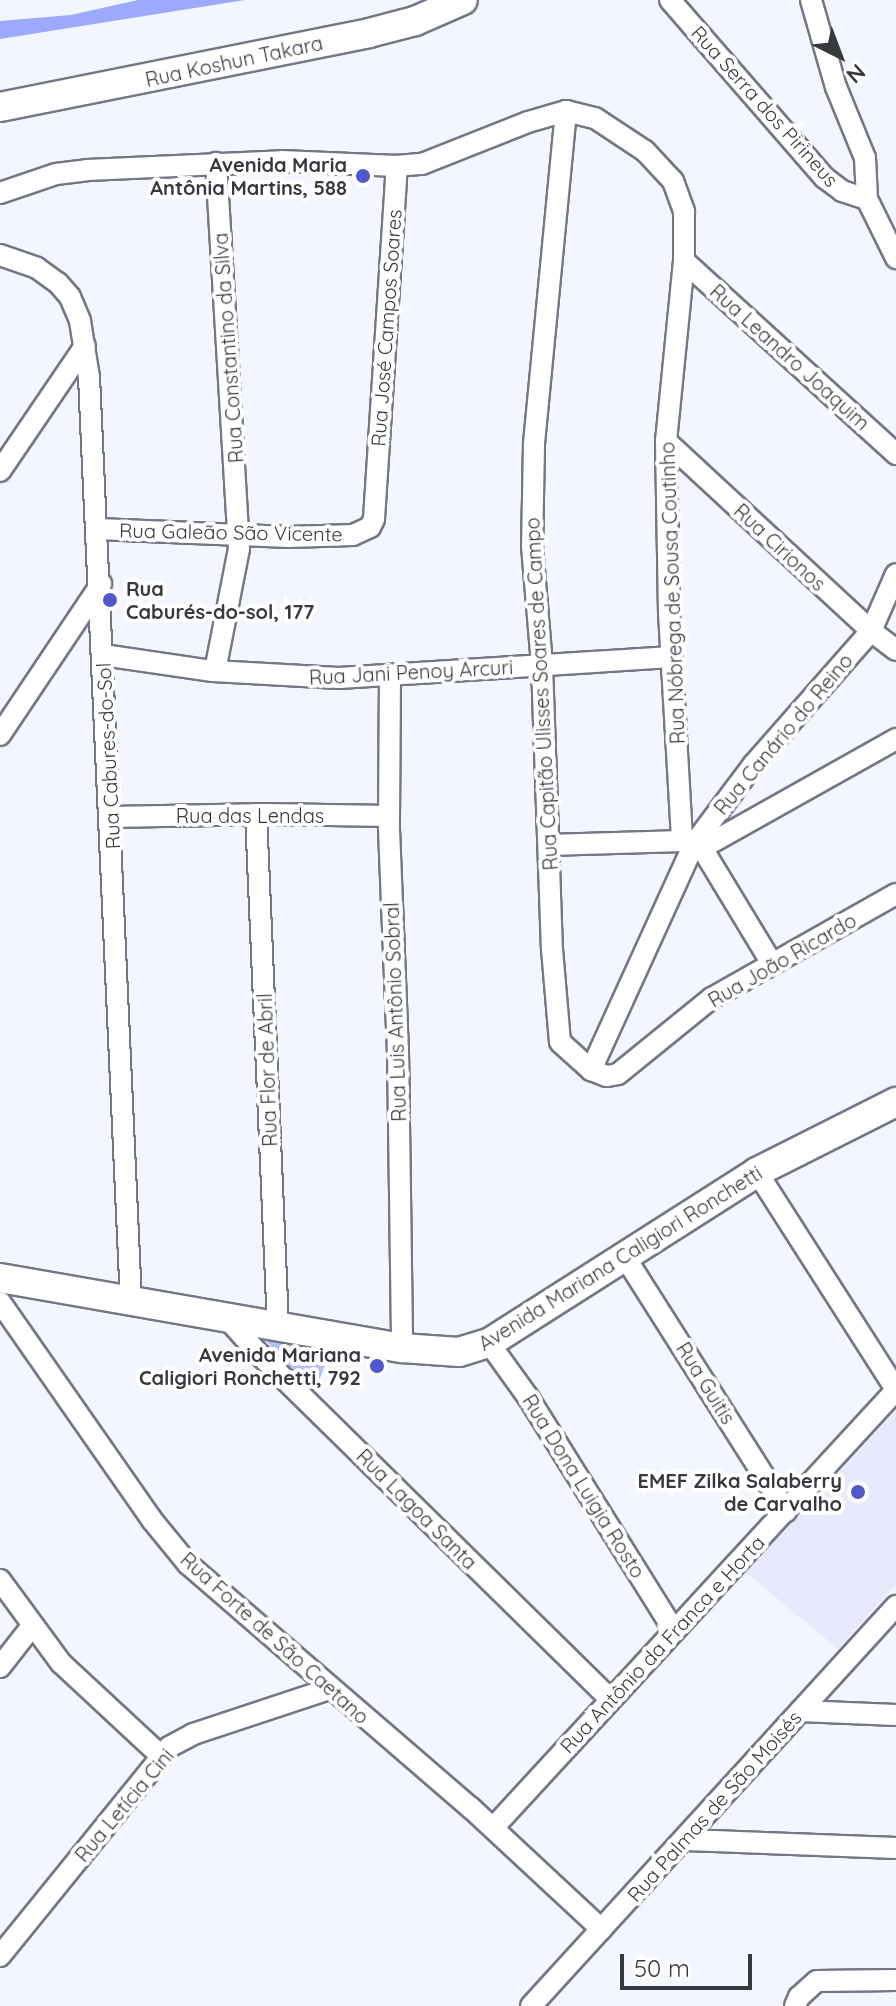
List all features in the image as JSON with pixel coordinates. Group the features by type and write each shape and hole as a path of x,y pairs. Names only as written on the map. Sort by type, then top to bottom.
{"street":[{"name":"Rua Koshun Takara","path":"0,107 369,33 415,21 463,0"},
{"name":"Rua Serra dos Pirineus","path":"670,0 825,178 842,191 867,199"},
{"path":"811,0 815,27 867,165 867,199 896,258"},
{"path":"0,193 72,172 282,161 397,166 441,159 528,122 566,111"},
{"name":"Rua Nóbrega de Sousa Coutinho","path":"566,111 584,113 645,151 673,181 684,212 684,261 666,441 671,657 693,845 771,962"},
{"name":"Rua Capitão Ulisses Soares de Campo","path":"566,111 534,445 532,546 542,665 557,1035 567,1051 591,1070"},
{"name":"Rua Constantino da Silva","path":"215,671 239,549 216,163"},
{"name":"Rua José Campos Soares","path":"376,489 397,166"},
{"name":"Rua Cabures-do-Sol","path":"0,255 37,268 58,283 75,309 85,346 101,584 131,1301"},
{"name":"Rua Leandro Joaquim","path":"684,261 896,454"},
{"path":"0,471 85,346"},
{"name":"Rua Cirionos","path":"666,441 871,631 896,650"},
{"name":"Rua Galeão São Vicente","path":"98,529 289,537 365,532 374,519 376,489"},
{"name":"Rua Canário do Reino","path":"591,1070 693,845 753,765 871,631 896,574"},
{"path":"0,735 101,584"},
{"name":"Rua Jani Penoy Arcuri","path":"103,655 215,671 295,677 390,676 671,657"},
{"name":"Rua Luis Antônio Sobral","path":"390,676 389,816 398,1051 402,1348"},
{"path":"549,845 693,845 896,739"},
{"name":"Rua das Lendas","path":"111,817 256,814 389,816"},
{"name":"Rua Flor de Abril","path":"256,814 278,1327"},
{"name":"Rua João Ricardo","path":"591,1070 607,1076 629,1068 712,998 896,894"},
{"name":"Avenida Mariana Caligiori Ronchetti","path":"0,1278 402,1348 459,1352 489,1343 757,1172 896,1102"},
{"path":"757,1172 896,1389"},
{"name":"Rua Guitis","path":"625,1257 786,1511"},
{"name":"Rua Forte de São Caetano","path":"0,1302 167,1539 188,1564 493,1828 601,1929"},
{"name":"Rua Lagoa Santa","path":"226,1317 259,1354 610,1699"},
{"name":"Rua Dona Luigia Rosto","path":"489,1343 528,1397 674,1631"},
{"name":"Rua Antônio da Franca e Horta","path":"493,1828 896,1389"},
{"path":"0,1580 61,1663 160,1755"},
{"name":"Rua Palmas de São Moisés","path":"531,2006 686,1840 896,1606"},
{"path":"0,1667 32,1626"},
{"name":"Rua Letícia Cini","path":"0,1956 160,1755 193,1734 329,1689"},
{"path":"800,1711 896,1715"},
{"path":"686,1840 896,1848"},
{"path":"795,2006 799,1997 817,1981 896,1980"}],"shaded area":[{"path":"138,0 245,0 0,39 0,21 71,15"},
{"path":"263,1338 331,1348 315,1392"},
{"name":"EMEF Zilka Salaberry de Carvalho","path":"896,1411 896,1584 838,1649 745,1572"}],"place":[{"name":"Avenida Maria Antônia Martins, 588","path":"363,176"},
{"name":"Rua Caburés-do-sol, 177","path":"110,600"},
{"name":"Avenida Mariana Caligiori Ronchetti, 792","path":"377,1366"},
{"name":"EMEF Zilka Salaberry de Carvalho","path":"858,1492"}]}
